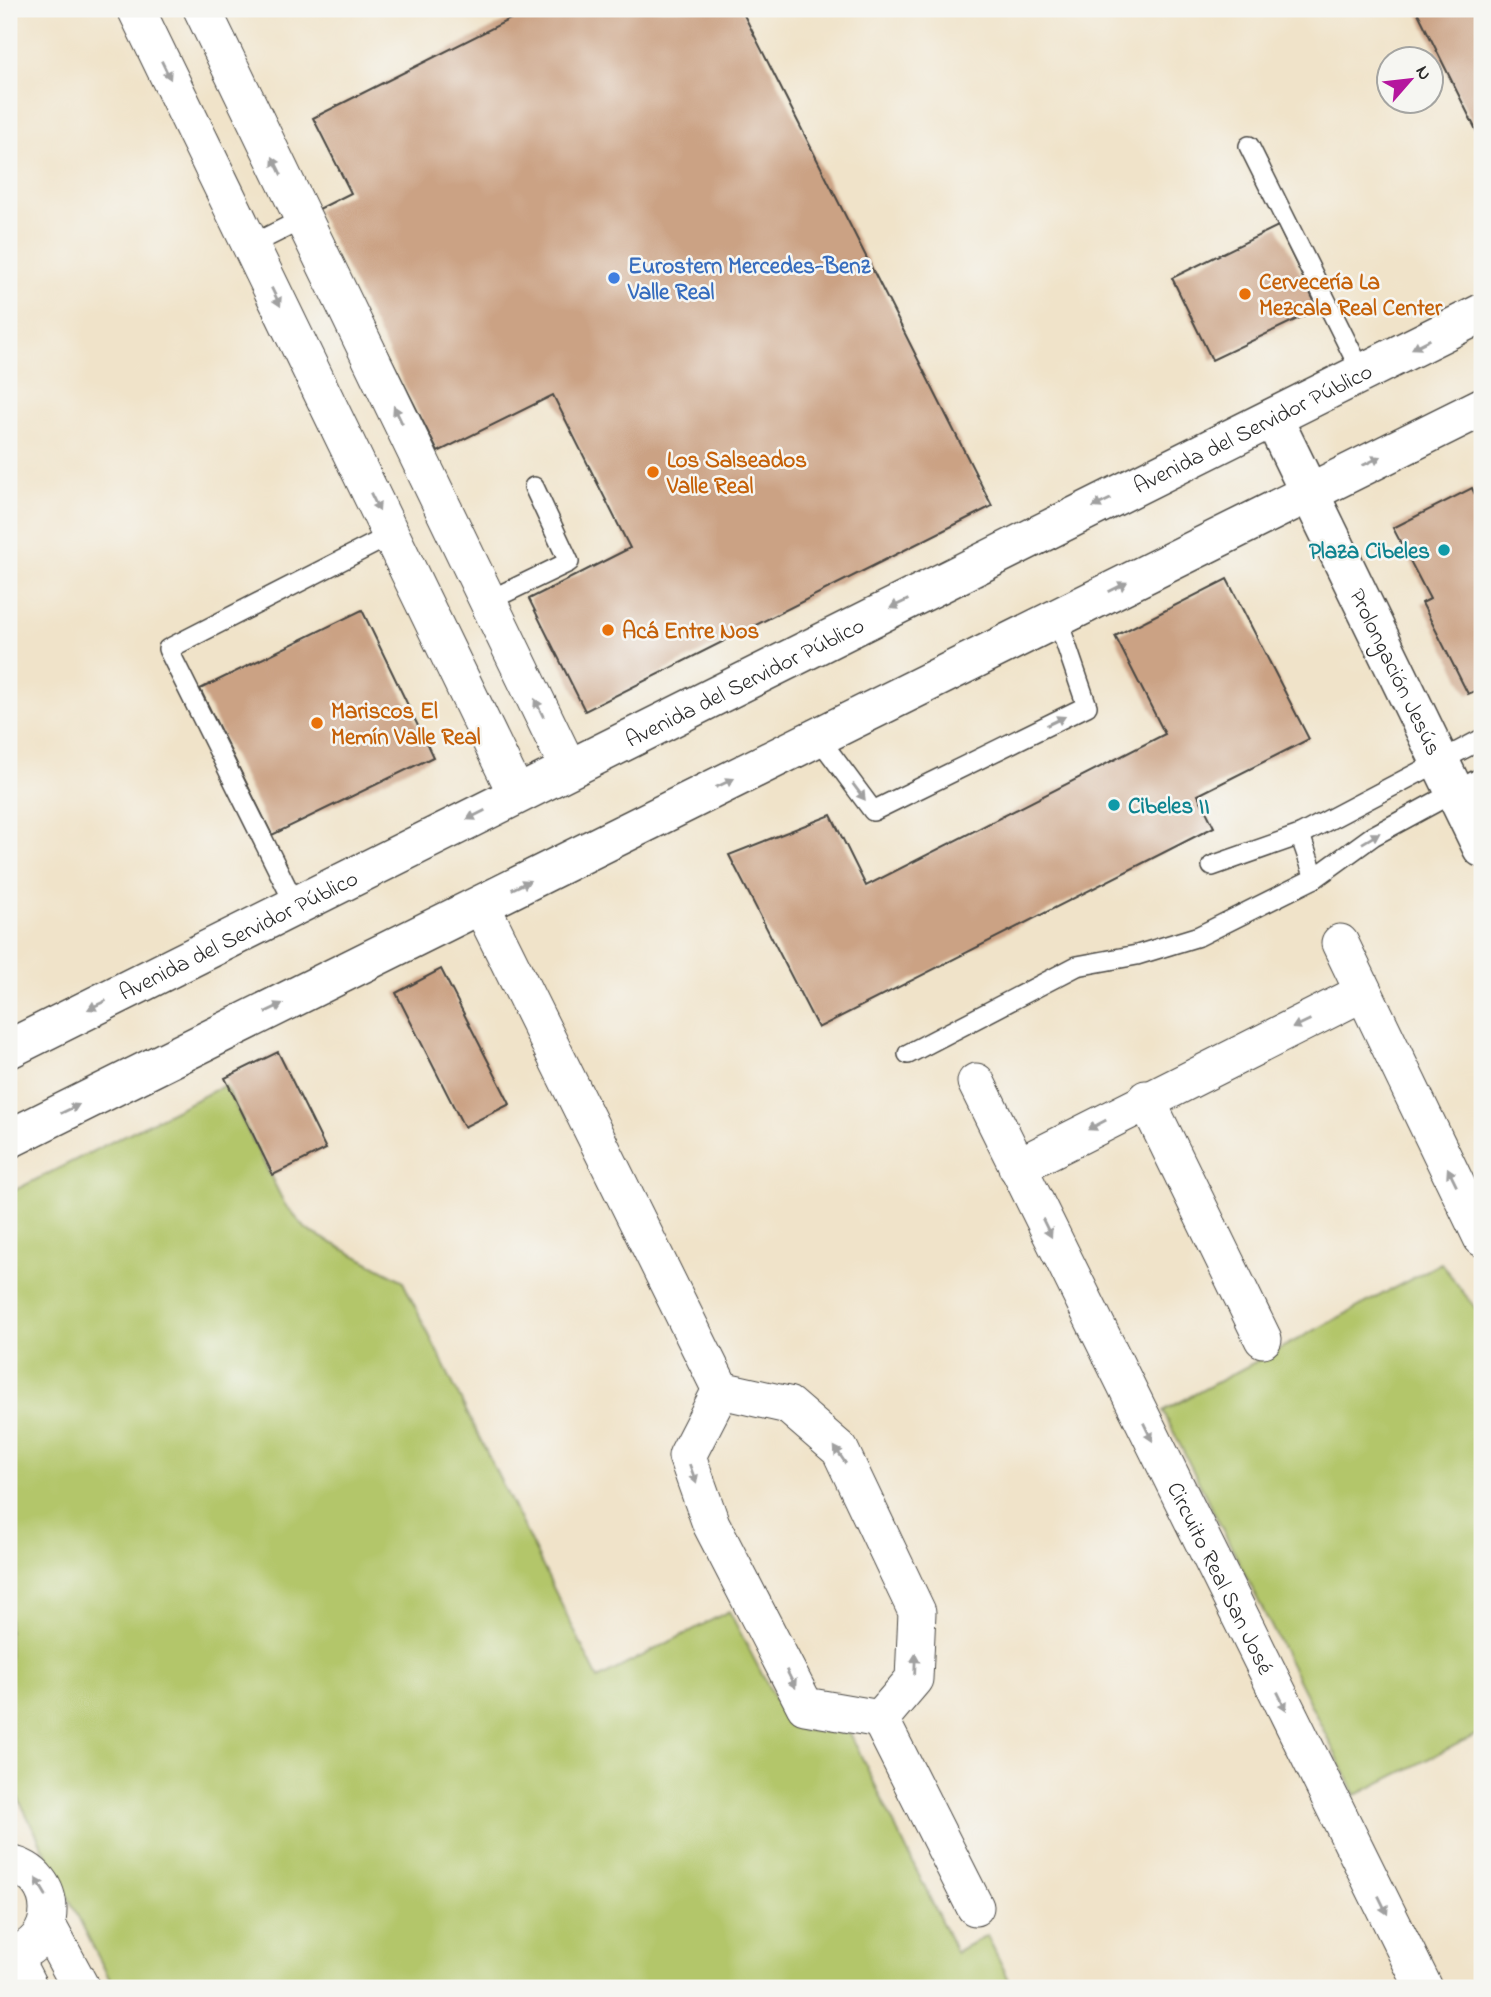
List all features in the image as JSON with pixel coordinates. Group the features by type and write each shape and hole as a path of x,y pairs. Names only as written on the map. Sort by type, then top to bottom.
{"street":[{"path":"136,9 517,795"},
{"path":"202,9 569,769"},
{"name":"Avenida del Servidor Público","path":"9,1049 1482,313"},
{"path":"9,1139 1482,407"},
{"name":"Prolongación Jesús","path":"1273,418 1459,776 1482,848"},
{"path":"481,905 721,1390"},
{"path":"1340,943 1482,1238"},
{"path":"1017,1167 1146,1099 1362,993"},
{"name":"Circuito Real San José","path":"975,1082 1424,1988"},
{"path":"1146,1099 1263,1339"},
{"path":"721,1390 788,1405 840,1450 917,1612 915,1679 880,1719"},
{"path":"721,1390 687,1456 711,1524 805,1706 880,1719"},
{"path":"880,1719 975,1907"},
{"path":"10,1862 26,1869 38,1880 47,1894 50,1910 47,1926 33,1944 10,1955 29,1988"},
{"path":"47,1926 81,1988"}],"lane":[{"path":"1249,145 1362,373"},
{"path":"251,245 303,219"},
{"path":"488,601 569,562 534,487"},
{"path":"296,906 168,649 391,535"},
{"path":"818,737 873,811 1087,706 1057,618"},
{"path":"908,1054 1077,966 1137,955 1199,936 1315,878 1459,776 1482,739"},
{"path":"1212,866 1459,776"},
{"path":"1300,835 1315,878"}],"green space":[{"path":"225,1085 285,1205 307,1230 402,1280 598,1679 729,1611 780,1709 801,1730 850,1733 956,1952 987,1935 1013,1988 114,1988 9,1780 9,1193"},
{"path":"1441,1263 1482,1317 1482,1732 1356,1795 1163,1411"}],"building":[{"name":"Eurostern Mercedes-Benz Valle Real","path":"530,9 741,9 992,506 585,711 529,599 630,548 553,395 438,452 317,210 351,193 313,118"},
{"path":"1416,9 1482,9 1482,142 1446,69 1446,46 1434,46"},
{"name":"Cervecería La Mezcala Real Center","path":"1278,226 1318,309 1212,360 1172,278"},
{"path":"1472,488 1482,510 1482,688 1468,694 1422,603 1430,599 1393,528"},
{"name":"Cibeles II","path":"1227,579 1309,739 1198,795 1214,827 818,1028 729,855 831,815 866,886 1165,734 1115,636"},
{"name":"Mariscos El Memín Valle Real","path":"362,610 433,757 272,835 200,689"},
{"path":"441,969 510,1104 464,1127 396,993"},
{"path":"278,1052 326,1149 273,1175 225,1078"}],"place":[{"name":"Eurostern Mercedes-Benz Valle Real","path":"614,278"},
{"name":"Cervecería La Mezcala Real Center","path":"1245,294"},
{"name":"Los Salseados Valle Real","path":"653,472"},
{"name":"Plaza Cibeles","path":"1444,550"},
{"name":"Acá Entre Nos","path":"608,630"},
{"name":"Mariscos El Memín Valle Real","path":"317,723"},
{"name":"Cibeles II","path":"1114,805"}]}
